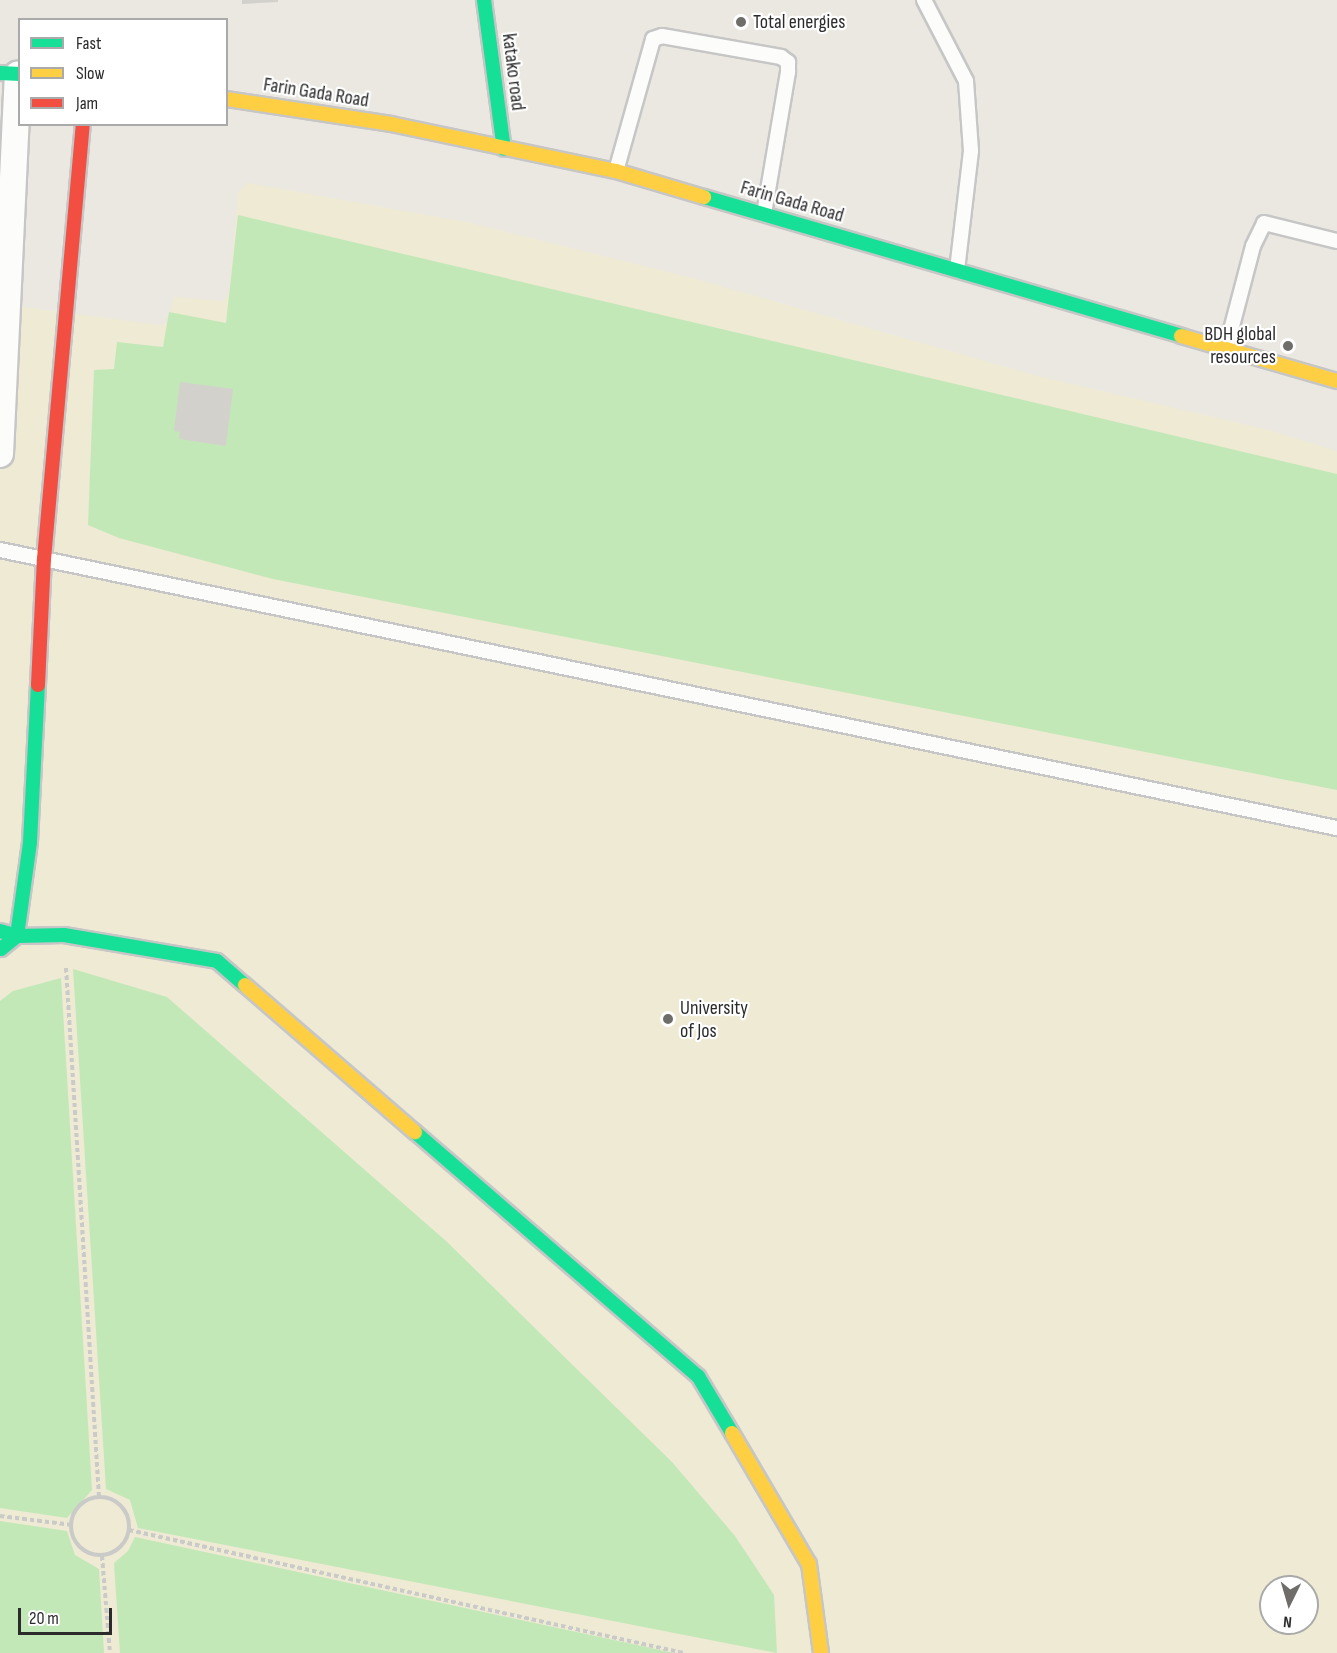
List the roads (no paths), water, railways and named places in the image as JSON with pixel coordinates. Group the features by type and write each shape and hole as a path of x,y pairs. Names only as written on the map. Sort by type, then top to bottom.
{"street":[{"name":"katako road","path":"484,0 504,148"},
{"path":"0,454 13,73"},
{"name":"Farin Gada Road","path":"228,99 390,124 616,171 1337,381"},
{"path":"0,950 17,936 30,842 44,558 83,126"},
{"path":"0,931 17,936 64,935 217,961 698,1376 809,1564 821,1653"}],"lane":[{"path":"924,0 966,81 971,151 957,270"},
{"path":"616,171 653,39 662,36 781,57 788,62 788,72 764,214"},
{"path":"1226,349 1253,246 1264,223 1337,241"},
{"path":"0,550 1337,828"}],"place":[{"name":"Total energies","path":"741,22"},
{"name":"BDH global resources","path":"1288,346"},
{"name":"University of Jos","path":"668,1019"}]}
